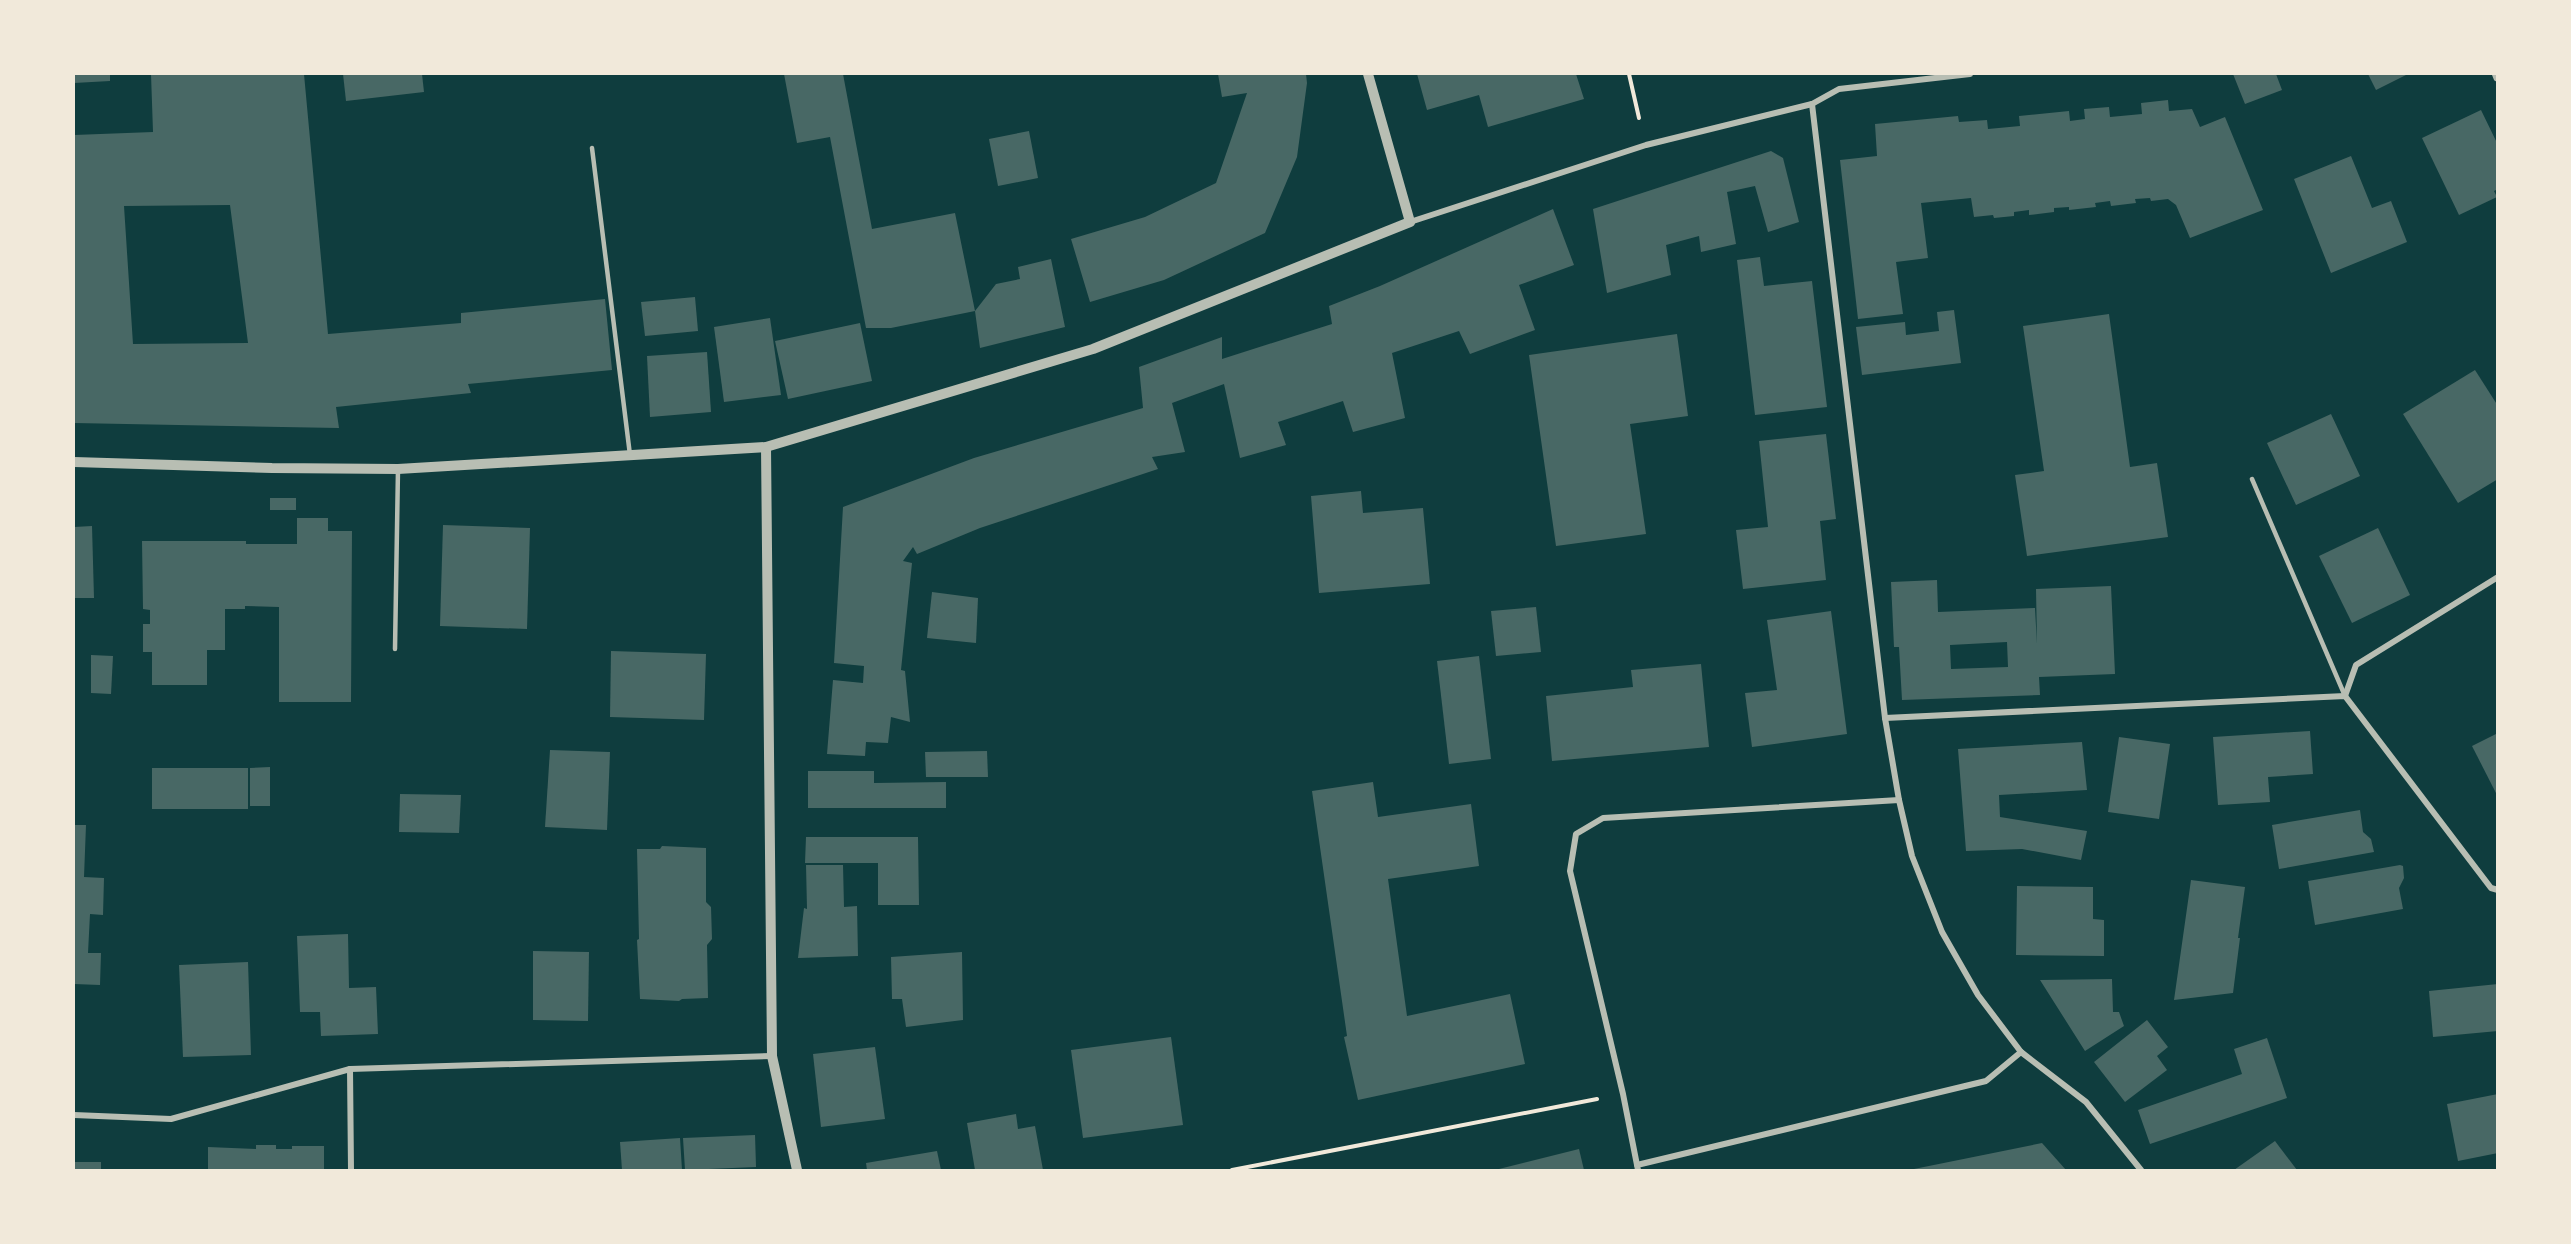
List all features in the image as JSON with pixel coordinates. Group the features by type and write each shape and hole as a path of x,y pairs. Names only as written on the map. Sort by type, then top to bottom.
{"street":[{"path":"1368,74 1410,222"},
{"path":"74,462 398,469 766,447 1093,349 1410,222 1646,145 1812,104 1839,89 1970,74"},
{"path":"1812,104 1885,718 1899,800 1912,856 1942,932 1978,995 2021,1052 2086,1102 2141,1170"},
{"path":"766,447 772,1056 797,1170"},
{"path":"2345,696 2356,665 2498,577"},
{"path":"1885,718 2345,696"},
{"path":"2345,696 2491,888 2498,890"},
{"path":"1899,800 1603,818 1576,834 1570,871 1623,1094 1637,1168 1986,1081 2021,1052"},
{"path":"74,1115 171,1119 350,1069 772,1056"},
{"path":"350,1069 351,1170"}],"lane":[{"path":"2494,74 2496,79"},
{"path":"592,148 630,456"},
{"path":"395,649 398,469"},
{"path":"2252,479 2345,696"}],"path":[{"path":"1629,74 1646,145"},
{"path":"1232,1170 1623,1094"}],"building":[{"path":"74,74 110,74 110,81 74,83"},
{"path":"151,74 304,74 328,334 461,323 461,313 605,299 612,370 468,384 471,393 336,407 339,428 74,423 74,135 153,132","holes":["230,205 248,343 133,344 124,206"]},
{"path":"343,74 422,74 424,92 346,101"},
{"path":"784,74 843,74 872,229 955,213 975,311 891,328 866,328 830,137 797,143"},
{"path":"1218,74 1306,74 1307,83 1297,157 1265,233 1164,280 1090,302 1071,239 1145,217 1216,183 1247,93 1222,97"},
{"path":"1417,74 1576,74 1584,99 1488,127 1479,95 1427,110"},
{"path":"2233,74 2276,74 2282,90 2245,104"},
{"path":"2368,74 2408,74 2376,90"},
{"path":"2168,100 2169,111 2192,109 2200,127 2225,117 2263,210 2190,238 2176,205 2168,199 2151,201 2150,198 2135,199 2136,203 2111,206 2110,201 2095,203 2096,207 2069,210 2069,207 2054,208 2054,212 2029,215 2029,210 2014,212 2014,216 1994,218 1993,215 1974,217 1971,198 1921,203 1928,258 1896,262 1903,314 1858,319 1840,160 1877,156 1875,124 1958,116 1959,122 1987,120 1988,129 2020,126 2019,116 2069,111 2070,121 2085,119 2084,109 2109,107 2110,117 2142,114 2141,103"},
{"path":"2481,110 2498,145 2498,189 2494,191 2497,197 2459,215 2422,138"},
{"path":"1029,131 1038,178 998,186 989,139"},
{"path":"1771,151 1783,158 1799,222 1768,232 1755,186 1727,192 1736,244 1701,252 1699,236 1666,245 1671,275 1607,293 1593,209"},
{"path":"2351,156 2372,208 2391,201 2407,242 2331,273 2294,179"},
{"path":"1553,209 1574,265 1519,285 1535,330 1470,354 1459,331 1392,353 1405,418 1353,432 1343,401 1278,422 1286,445 1240,458 1224,384 1172,403 1185,452 1152,457 1158,469 980,528 917,554 913,547 903,561 912,563 901,670 905,671 910,722 891,717 888,743 866,742 865,756 827,754 833,680 863,683 864,666 834,663 843,507 974,458 1143,408 1139,367 1222,337 1222,359 1332,324 1329,306 1380,286"},
{"path":"1760,257 1764,286 1812,281 1827,407 1755,415 1737,260"},
{"path":"1051,259 1065,327 980,348 975,311 996,284 1020,279 1018,267"},
{"path":"695,297 698,331 645,336 641,302"},
{"path":"1954,310 1961,363 1862,375 1856,327 1905,322 1906,335 1939,331 1937,312"},
{"path":"2109,314 2130,467 2157,463 2168,537 2027,556 2015,475 2044,471 2023,326"},
{"path":"770,318 781,395 724,402 714,327"},
{"path":"860,323 872,381 788,399 775,341"},
{"path":"1677,334 1688,416 1630,424 1646,534 1556,546 1529,355"},
{"path":"707,352 711,412 650,417 647,356"},
{"path":"2475,370 2498,406 2498,479 2458,503 2403,414"},
{"path":"2331,414 2360,476 2296,505 2267,443"},
{"path":"1826,434 1836,519 1820,521 1826,580 1743,589 1736,530 1768,527 1759,441"},
{"path":"1361,491 1363,513 1423,508 1430,584 1319,593 1311,496"},
{"path":"270,498 296,498 296,510 270,510"},
{"path":"297,518 328,518 328,531 352,531 351,702 279,702 279,607 245,606 245,609 225,609 225,650 207,650 207,685 152,685 152,652 143,652 143,624 150,624 150,610 143,609 142,541 246,541 246,544 297,544"},
{"path":"443,525 530,528 527,629 440,626"},
{"path":"92,526 94,598 74,598 74,527"},
{"path":"2378,528 2410,595 2352,623 2319,556"},
{"path":"1937,580 1938,612 2035,608 2037,644 2036,589 2111,586 2115,674 2039,677 2040,695 1902,700 1899,647 1894,647 1891,582","holes":["2007,642 2008,667 1951,669 1950,645"]},
{"path":"932,592 978,598 976,643 927,638"},
{"path":"1536,607 1541,652 1496,656 1491,611"},
{"path":"1831,611 1847,734 1752,747 1745,693 1777,690 1767,620"},
{"path":"611,651 706,654 704,720 610,717"},
{"path":"91,655 113,656 111,694 91,693"},
{"path":"1479,656 1491,759 1449,764 1437,661"},
{"path":"1701,664 1709,747 1552,761 1546,696 1633,687 1631,670"},
{"path":"2310,731 2313,774 2268,777 2270,802 2218,805 2213,737"},
{"path":"2498,733 2498,797 2472,746"},
{"path":"2119,737 2170,744 2159,819 2108,812"},
{"path":"2082,742 2087,790 1999,795 2000,817 2087,831 2081,860 2022,849 1966,851 1958,749"},
{"path":"550,750 610,752 607,830 545,827"},
{"path":"987,751 988,777 926,777 925,752"},
{"path":"270,767 270,806 250,806 250,768"},
{"path":"152,768 248,768 248,809 152,809"},
{"path":"808,771 874,771 874,783 946,782 946,808 808,808"},
{"path":"1373,782 1378,817 1471,804 1479,866 1388,879 1407,1016 1510,994 1525,1064 1358,1100 1344,1037 1347,1036 1312,791"},
{"path":"400,794 461,795 459,833 399,832"},
{"path":"2360,810 2363,832 2371,839 2374,852 2279,869 2272,825"},
{"path":"74,825 86,825 84,877 104,878 103,915 90,914 88,953 101,953 100,985 74,984"},
{"path":"806,837 918,837 919,905 878,905 878,863 805,863"},
{"path":"662,846 706,848 706,902 711,907 712,939 707,945 708,998 679,1001 640,999 637,940 639,939 637,849 660,849"},
{"path":"806,865 843,865 844,907 857,906 858,956 798,958 804,908 807,909"},
{"path":"2403,866 2404,878 2399,888 2403,909 2315,925 2308,881"},
{"path":"2191,880 2245,887 2233,993 2174,1000"},
{"path":"2017,886 2093,887 2093,919 2104,920 2104,956 2016,955"},
{"path":"348,934 349,988 376,987 378,1034 321,1036 320,1012 300,1012 297,936"},
{"path":"533,951 589,952 588,1021 533,1020"},
{"path":"962,952 963,1020 906,1027 902,999 892,999 891,957"},
{"path":"248,962 251,1055 183,1057 179,965"},
{"path":"2112,979 2113,1012 2119,1012 2124,1026 2085,1051 2040,980"},
{"path":"2498,984 2498,1031 2433,1037 2429,991"},
{"path":"2147,1020 2168,1047 2157,1056 2167,1070 2125,1102 2094,1062"},
{"path":"1171,1037 1183,1125 1083,1138 1071,1050"},
{"path":"2267,1038 2287,1098 2150,1144 2138,1110 2242,1074 2234,1049"},
{"path":"875,1047 885,1119 821,1127 813,1054"},
{"path":"2498,1094 2498,1153 2458,1161 2447,1104"},
{"path":"1016,1114 1018,1129 1035,1126 1043,1170 975,1170 967,1123"},
{"path":"755,1135 756,1167 685,1170 683,1138"},
{"path":"680,1138 682,1170 622,1170 620,1142"},
{"path":"2275,1141 2297,1170 2234,1170"},
{"path":"2042,1143 2066,1170 1914,1170 1914,1169"},
{"path":"256,1145 276,1145 276,1149 292,1149 292,1146 324,1146 324,1170 208,1170 208,1147 256,1149"},
{"path":"1579,1149 1584,1170 1495,1170"},
{"path":"937,1151 941,1170 867,1170 866,1163"},
{"path":"74,1162 101,1162 101,1170 74,1170"}]}
